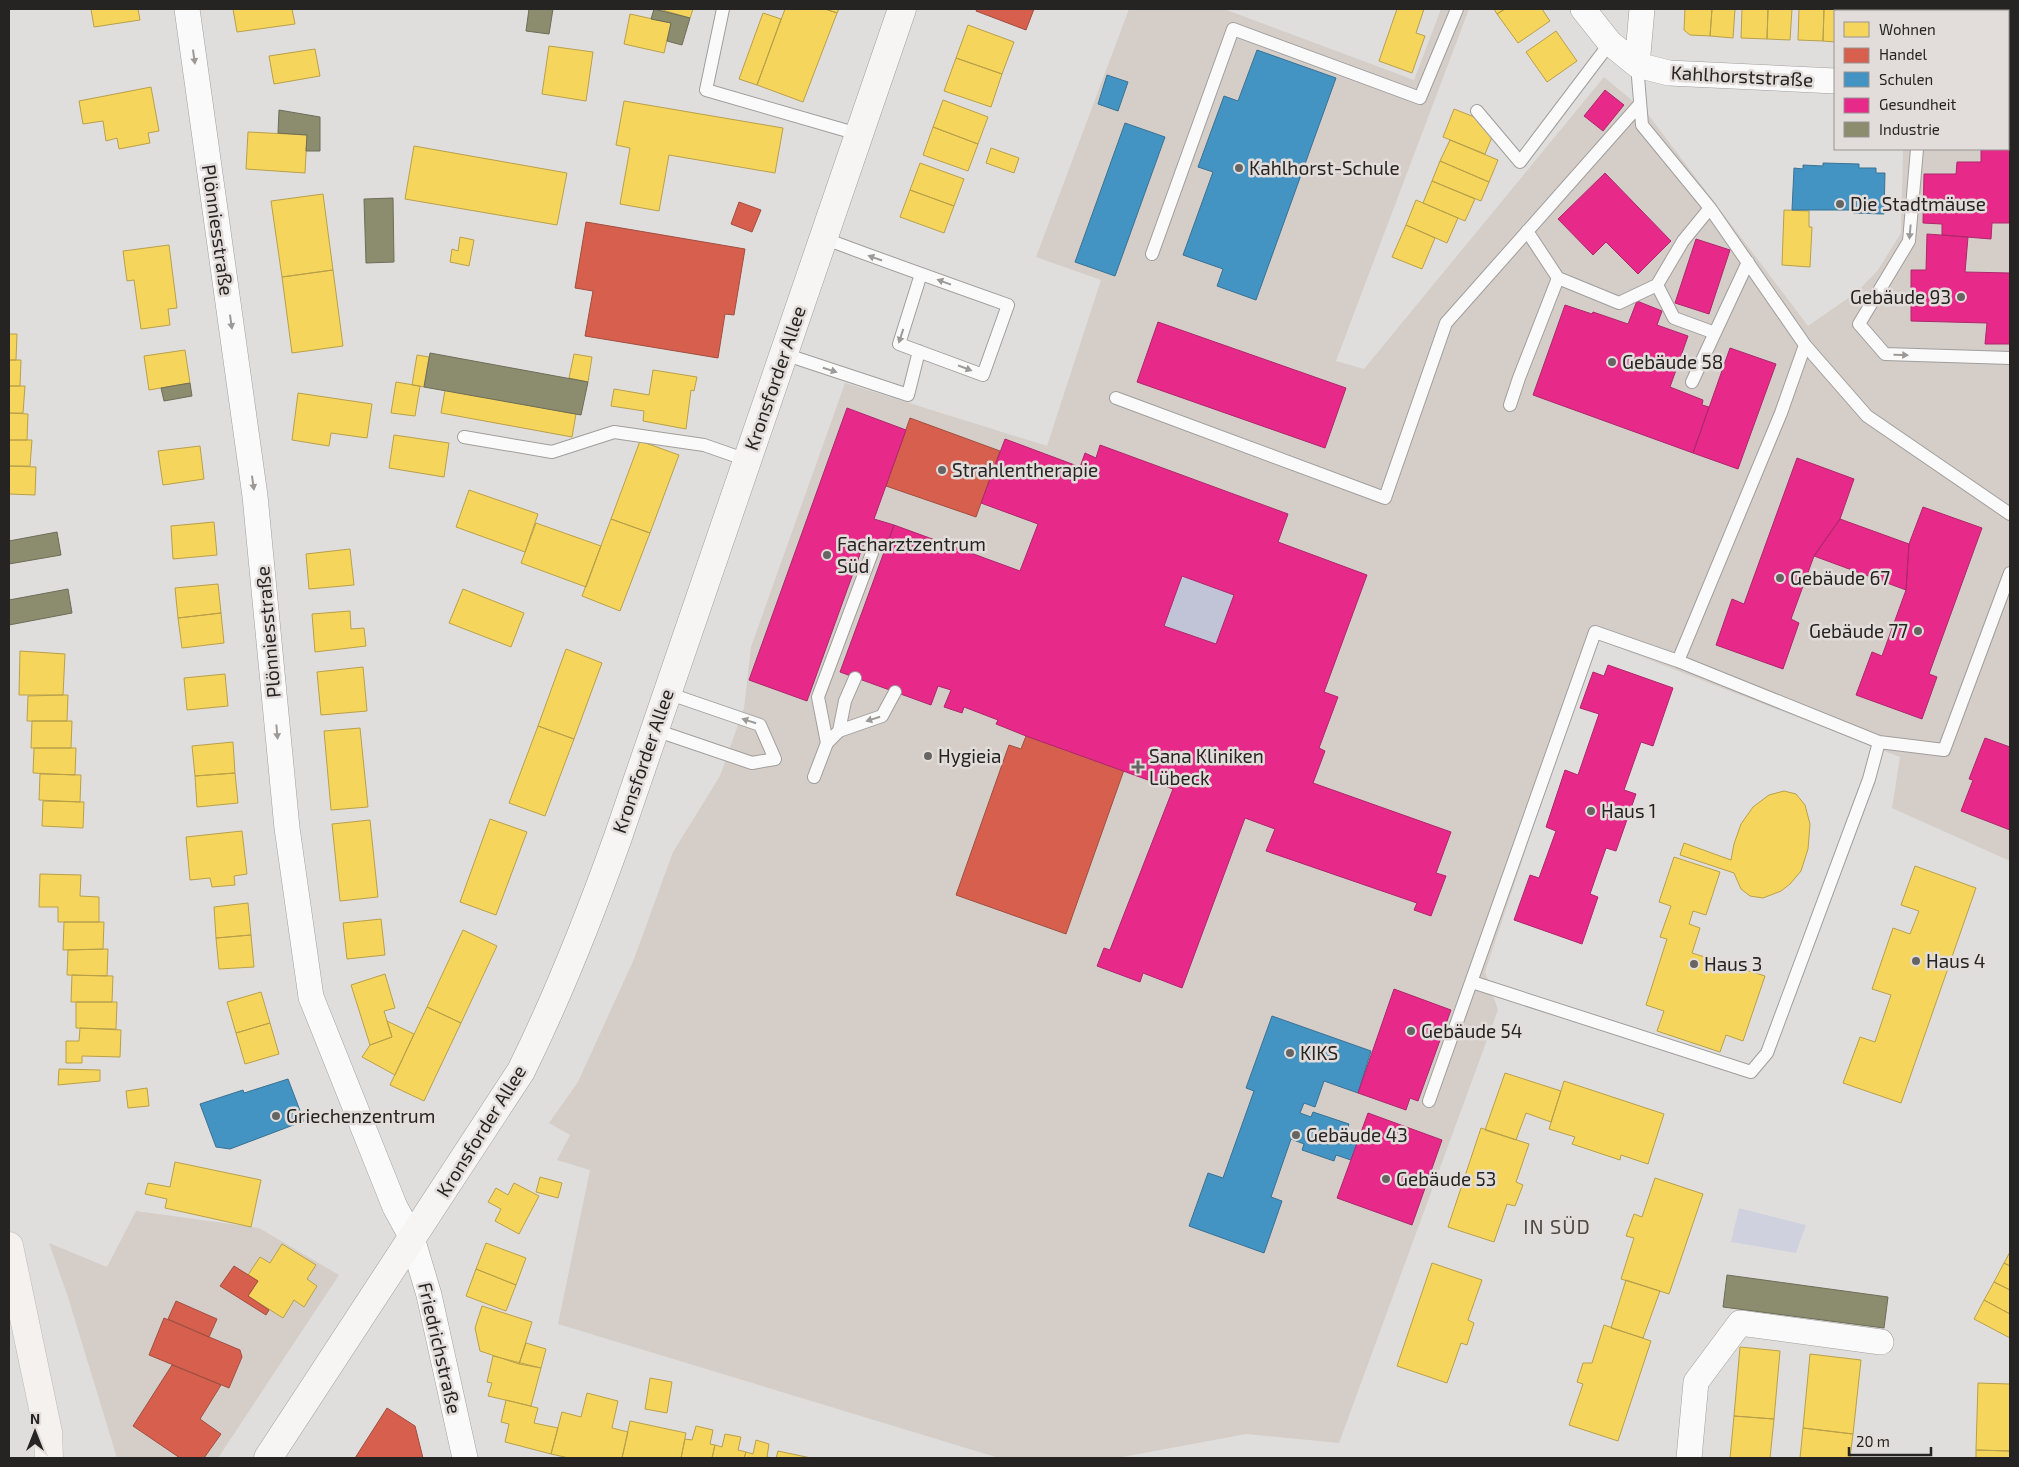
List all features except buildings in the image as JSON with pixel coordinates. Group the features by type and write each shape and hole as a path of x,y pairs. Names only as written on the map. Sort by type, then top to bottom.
{"main road":[{"name":"Kronsforder Allee","path":"268,1458 521,1071 551,1011 594,903 655,730 666,693 902,9"},
{"path":"9,1246 48,1432 49,1458"},
{"path":"48,1432 60,1458"}],"street":[{"name":"Plönniesstraße","path":"187,9 255,496 287,828 311,997 395,1207 412,1238"},
{"name":"Kahlhorststraße","path":"1583,9 1610,43 1637,64 1669,73 1834,81"},
{"path":"1637,64 1642,9"},
{"name":"Friedrichstraße","path":"412,1238 429,1295 465,1458"},
{"path":"1689,1458 1696,1382 1740,1323 1881,1342"}],"lane":[{"path":"723,9 706,90 858,134"},
{"path":"1152,254 1233,28 1420,98 1457,9"},
{"path":"1477,111 1520,162 1610,43"},
{"path":"1637,64 1642,125 1710,208 1805,345 1867,416 2010,514"},
{"path":"1116,398 1385,498 1446,323 1640,104"},
{"path":"1917,150 1909,241 1859,324 1885,354 2010,358"},
{"path":"1528,231 1558,278 1619,303 1657,285 1683,240 1710,208"},
{"path":"823,238 1008,305 984,376 899,344 921,274"},
{"path":"1692,382 1748,262"},
{"path":"1510,405 1518,378 1558,278"},
{"path":"1657,285 1674,318 1715,333"},
{"path":"1678,661 1781,413 1805,345"},
{"path":"784,354 908,395 919,351"},
{"path":"464,436 552,452 614,432 704,445 747,460"},
{"path":"827,743 818,697 872,553"},
{"path":"1429,1101 1595,632 1678,661 1879,742 1944,750 2010,573"},
{"path":"839,731 845,701 855,678"},
{"path":"814,777 827,743 839,731 882,716 895,692"},
{"path":"655,730 752,763 775,759 760,725 666,693"},
{"path":"1472,982 1751,1072 1767,1053 1869,779 1879,742"}],"shaded area":[{"name":"Sana Kliniken Lübeck","path":"1129,9 1224,9 1414,80 1441,9 1469,9 1336,361 1364,369 1604,77 1647,113 1808,326 1857,292 1878,270 1901,233 1903,150 2009,150 2010,107 2010,861 1892,808 1900,757 1596,639 1485,972 1498,1010 1339,1443 1246,1434 1117,1458 999,1458 558,1324 590,1170 557,1160 570,1135 549,1123 578,1082 634,959 673,852 720,776 744,708 751,647 845,383 1047,446 1101,280 1036,257"},
{"path":"1182,576 1234,595 1216,644 1164,626"},
{"path":"1739,1208 1806,1225 1796,1253 1731,1242"},
{"path":"136,1211 259,1228 339,1275 218,1458 117,1458 68,1297 49,1243 107,1267"}],"place":[{"name":"Kahlhorst-Schule","path":"1239,168"},
{"name":"Die Stadtmäuse","path":"1840,204"},
{"name":"Gebäude 93","path":"1961,297"},
{"name":"Gebäude 58","path":"1612,362"},
{"name":"Strahlentherapie","path":"942,470"},
{"name":"Facharztzentrum Süd","path":"827,555"},
{"name":"Gebäude 67","path":"1780,578"},
{"name":"Gebäude 77","path":"1918,631"},
{"name":"Hygieia","path":"928,756"},
{"name":"Sana Kliniken Lübeck","path":"1138,767"},
{"name":"Haus 1","path":"1591,811"},
{"name":"Haus 4","path":"1916,961"},
{"name":"Haus 3","path":"1694,964"},
{"name":"Gebäude 54","path":"1411,1031"},
{"name":"KIKS","path":"1290,1053"},
{"name":"Griechenzentrum","path":"276,1116"},
{"name":"Gebäude 43","path":"1296,1135"},
{"name":"Gebäude 53","path":"1386,1179"}],"district":[{"name":"IN SÜD","path":"1557,1227"}]}
